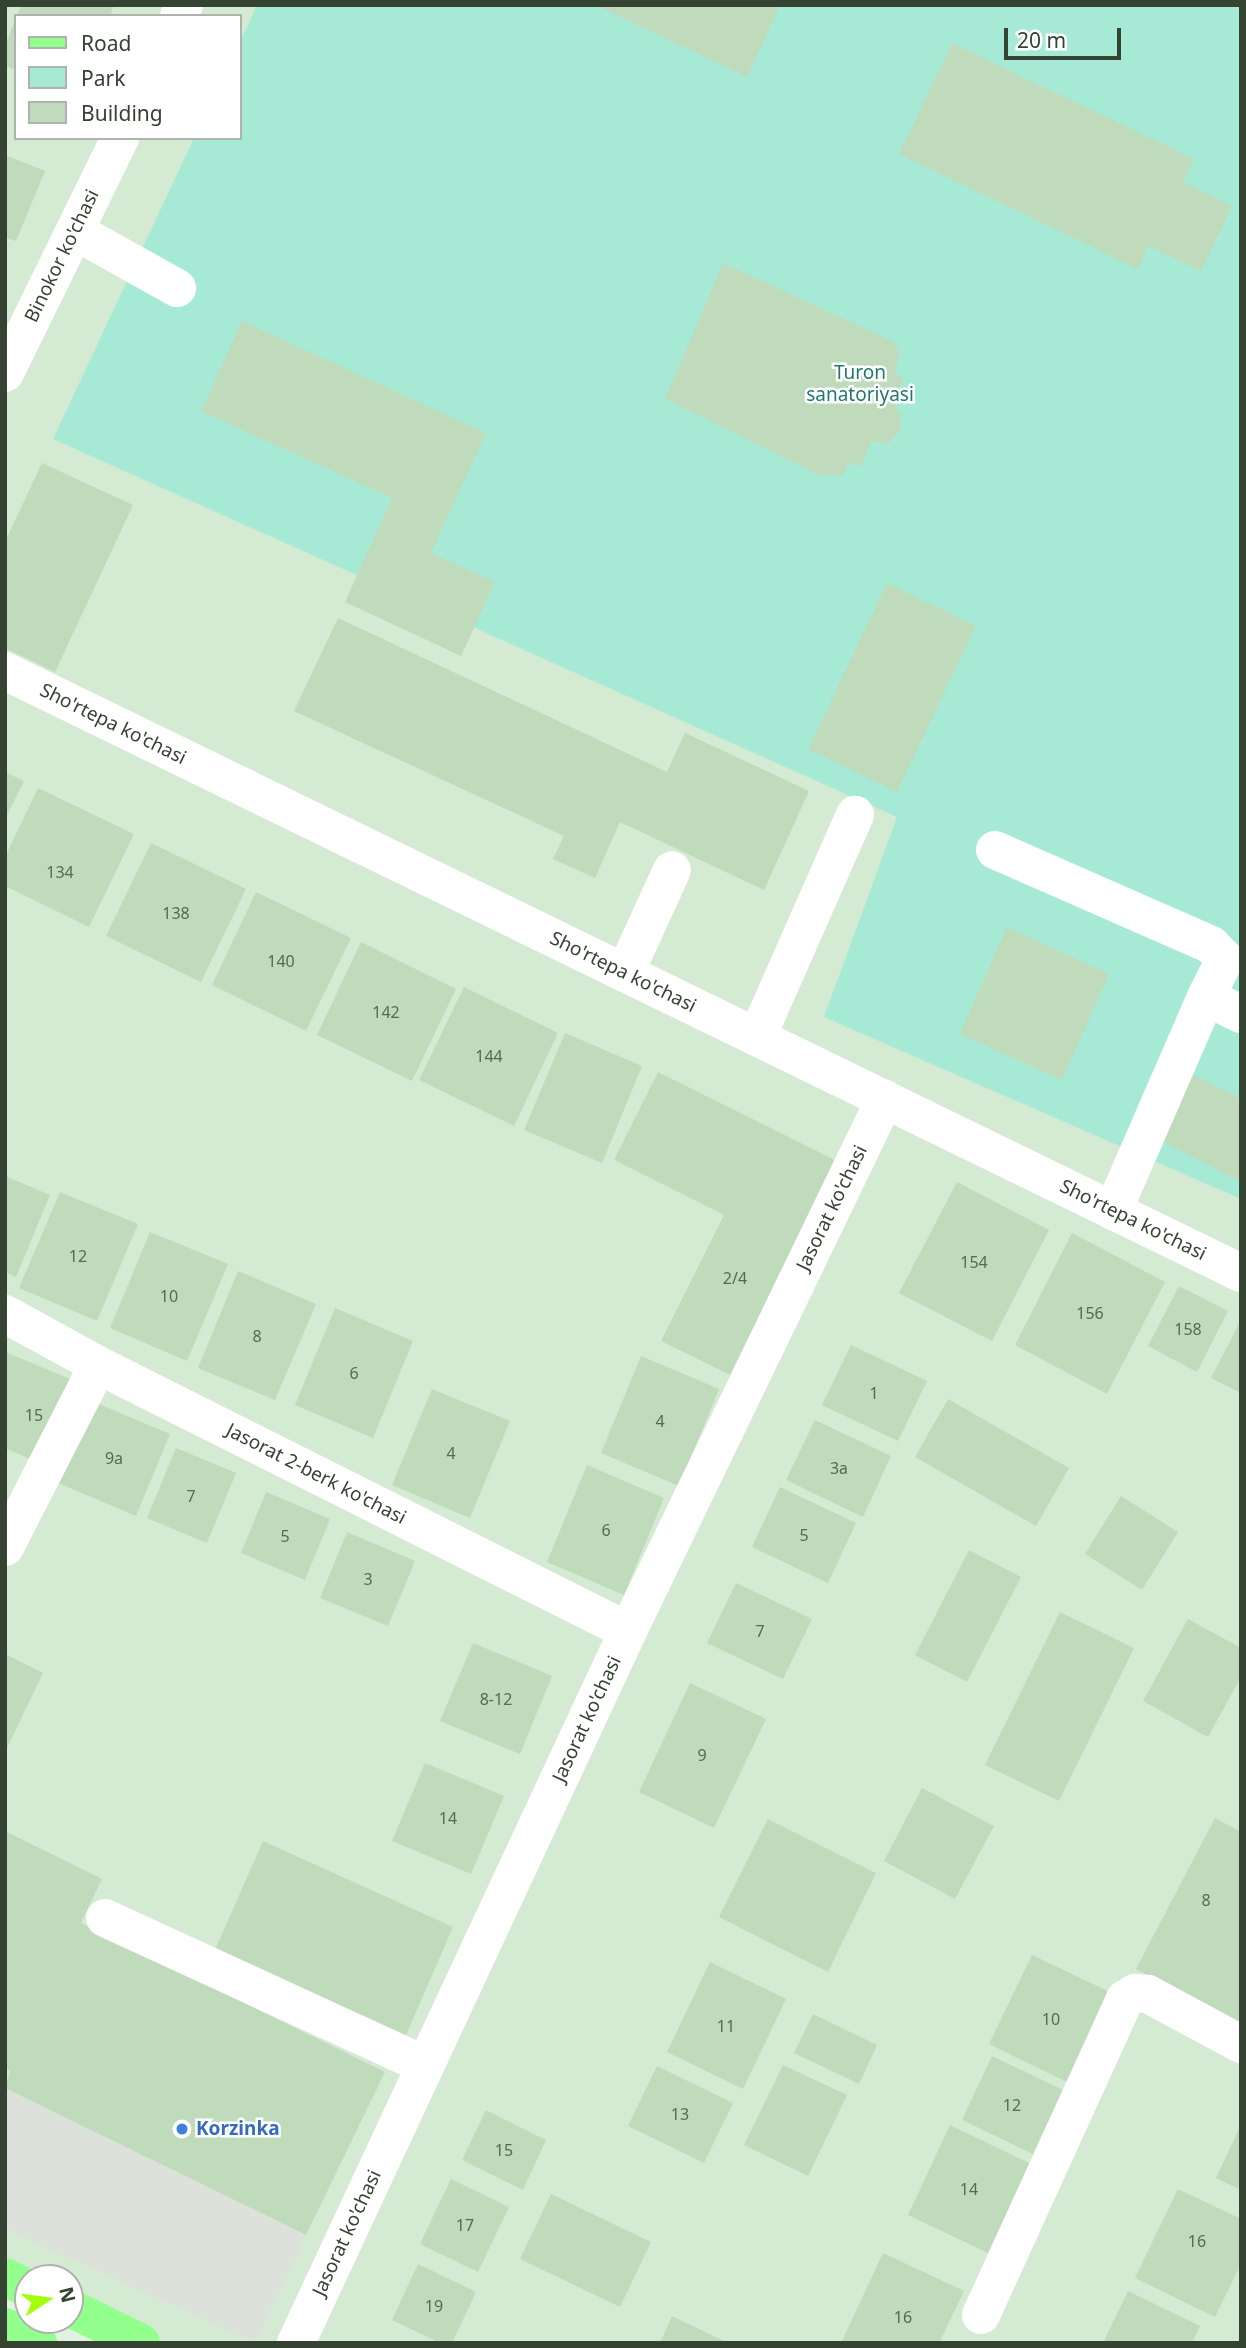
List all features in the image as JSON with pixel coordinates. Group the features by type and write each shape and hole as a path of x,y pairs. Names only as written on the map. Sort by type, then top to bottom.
{"main road":[{"path":"84,2315 141,2343"},
{"path":"5,2327 38,2343"}],"street":[{"name":"Binokor ko'chasi","path":"5,373 119,140"},
{"path":"75,231 177,288"},
{"name":"Sho'rtepa ko'chasi","path":"5,671 1241,1273"},
{"path":"757,1037 855,815"},
{"path":"995,850 1211,944 1225,959 1113,1211"},
{"path":"625,973 672,870"},
{"path":"1206,998 1241,1014"},
{"name":"Jasorat ko'chasi","path":"296,2343 628,1631 885,1100"},
{"name":"Jasorat 2-berk ko'chasi","path":"5,1314 97,1365 628,1631"},
{"path":"5,1547 97,1365"},
{"path":"105,1918 425,2066"},
{"path":"981,2315 1125,1999 1135,1993 1148,1994 1241,2044"}],"shaded area":[{"path":"5,5 1241,5 1241,2343 162,2343 84,2307 84,2264 14,2264 14,2274 5,2271"},
{"path":"5,2088 306,2235 256,2343 5,2229"}],"green space":[{"name":"Turon sanatoriyasi","path":"257,5 1241,5 1241,1199 824,1017 897,817 53,439 193,140 242,140 242,38"}],"building":[{"path":"21,5 114,5 111,14 18,14"},
{"path":"595,5 780,5 747,77"},
{"path":"14,23 14,69 5,66 5,45"},
{"path":"952,43 1194,159 1183,182 1232,206 1201,271 1148,246 1138,269 899,154"},
{"path":"5,155 45,171 16,241 5,237"},
{"path":"723,263 894,342 899,352 895,374 904,377 893,402 901,415 900,431 888,444 871,441 861,467 848,462 843,475 822,476 665,399"},
{"path":"242,321 486,433 431,553 495,582 461,656 345,602 392,498 201,411"},
{"path":"42,463 133,505 55,672 5,648 5,542"},
{"path":"887,583 976,626 897,792 808,749"},
{"path":"338,618 667,772 685,733 809,791 764,890 620,822 595,878 553,859 564,836 294,711"},
{"path":"5,772 24,781 5,819"},
{"path":"38,788 134,834 89,927 5,886 5,857"},
{"path":"151,843 246,889 201,982 106,936"},
{"path":"256,892 351,938 306,1031 212,985"},
{"path":"1007,927 1109,974 1062,1080 960,1034"},
{"path":"361,942 456,989 412,1081 317,1035"},
{"path":"464,987 558,1033 514,1126 419,1080"},
{"path":"565,1033 642,1066 602,1163 524,1130"},
{"path":"658,1072 835,1160 730,1375 661,1341 724,1215 614,1160"},
{"path":"1192,1074 1241,1099 1241,1182 1158,1139"},
{"path":"5,1176 50,1195 16,1277 5,1272"},
{"path":"957,1182 1049,1230 992,1341 899,1293"},
{"path":"60,1192 138,1224 97,1321 19,1288"},
{"path":"150,1232 228,1264 187,1361 110,1328"},
{"path":"1072,1233 1165,1282 1107,1394 1015,1345"},
{"path":"238,1271 316,1304 275,1400 198,1368"},
{"path":"1179,1286 1228,1311 1197,1372 1148,1346"},
{"path":"335,1308 413,1341 373,1438 295,1405"},
{"path":"1241,1320 1241,1393 1211,1378"},
{"path":"851,1345 927,1381 898,1441 822,1405"},
{"path":"5,1352 77,1382 42,1464 5,1448"},
{"path":"641,1356 719,1389 679,1486 601,1453"},
{"path":"432,1389 510,1421 470,1518 392,1485"},
{"path":"948,1399 1069,1468 1036,1526 915,1457"},
{"path":"92,1401 170,1434 136,1516 58,1483"},
{"path":"815,1420 891,1456 863,1517 786,1480"},
{"path":"176,1448 236,1473 207,1543 147,1518"},
{"path":"587,1465 664,1498 624,1595 547,1562"},
{"path":"780,1487 856,1523 828,1583 752,1547"},
{"path":"266,1492 330,1519 305,1580 241,1553"},
{"path":"1121,1496 1178,1532 1142,1590 1085,1554"},
{"path":"347,1532 415,1561 388,1626 320,1598"},
{"path":"969,1550 1021,1577 967,1682 915,1655"},
{"path":"736,1583 812,1619 783,1679 707,1643"},
{"path":"1060,1612 1134,1648 1059,1801 985,1765"},
{"path":"1188,1619 1241,1648 1241,1677 1208,1737 1143,1701"},
{"path":"473,1643 552,1676 520,1754 440,1721"},
{"path":"5,1654 43,1673 5,1752"},
{"path":"690,1683 766,1719 714,1828 639,1792"},
{"path":"425,1763 504,1796 471,1874 392,1841"},
{"path":"922,1788 994,1826 955,1899 884,1861"},
{"path":"1215,1818 1241,1832 1241,2024 1136,1969"},
{"path":"768,1819 876,1873 828,1972 719,1917"},
{"path":"5,1831 102,1879 81,1923 385,2072 306,2235 5,2088 10,2071 5,2068"},
{"path":"263,1841 453,1927 406,2035 215,1950"},
{"path":"1032,1955 1112,1993 1069,2083 989,2044"},
{"path":"710,1962 786,1999 743,2089 667,2052"},
{"path":"813,2014 877,2045 859,2084 794,2053"},
{"path":"992,2056 1063,2090 1033,2154 962,2120"},
{"path":"783,2065 847,2095 808,2176 744,2145"},
{"path":"657,2066 733,2103 704,2163 628,2126"},
{"path":"486,2110 546,2140 523,2190 462,2160"},
{"path":"950,2125 1031,2164 988,2253 908,2215"},
{"path":"1241,2125 1241,2190 1216,2178"},
{"path":"451,2179 509,2207 478,2272 420,2244"},
{"path":"1178,2189 1241,2219 1241,2264 1215,2317 1135,2278"},
{"path":"551,2194 651,2242 620,2307 520,2259"},
{"path":"883,2253 964,2291 939,2343 841,2343"},
{"path":"418,2264 476,2292 452,2343 440,2343 392,2320"},
{"path":"1128,2291 1200,2326 1192,2343 1103,2343"},
{"path":"672,2316 728,2343 660,2343"}],"place":[{"name":"Korzinka","path":"182,2129"}]}
